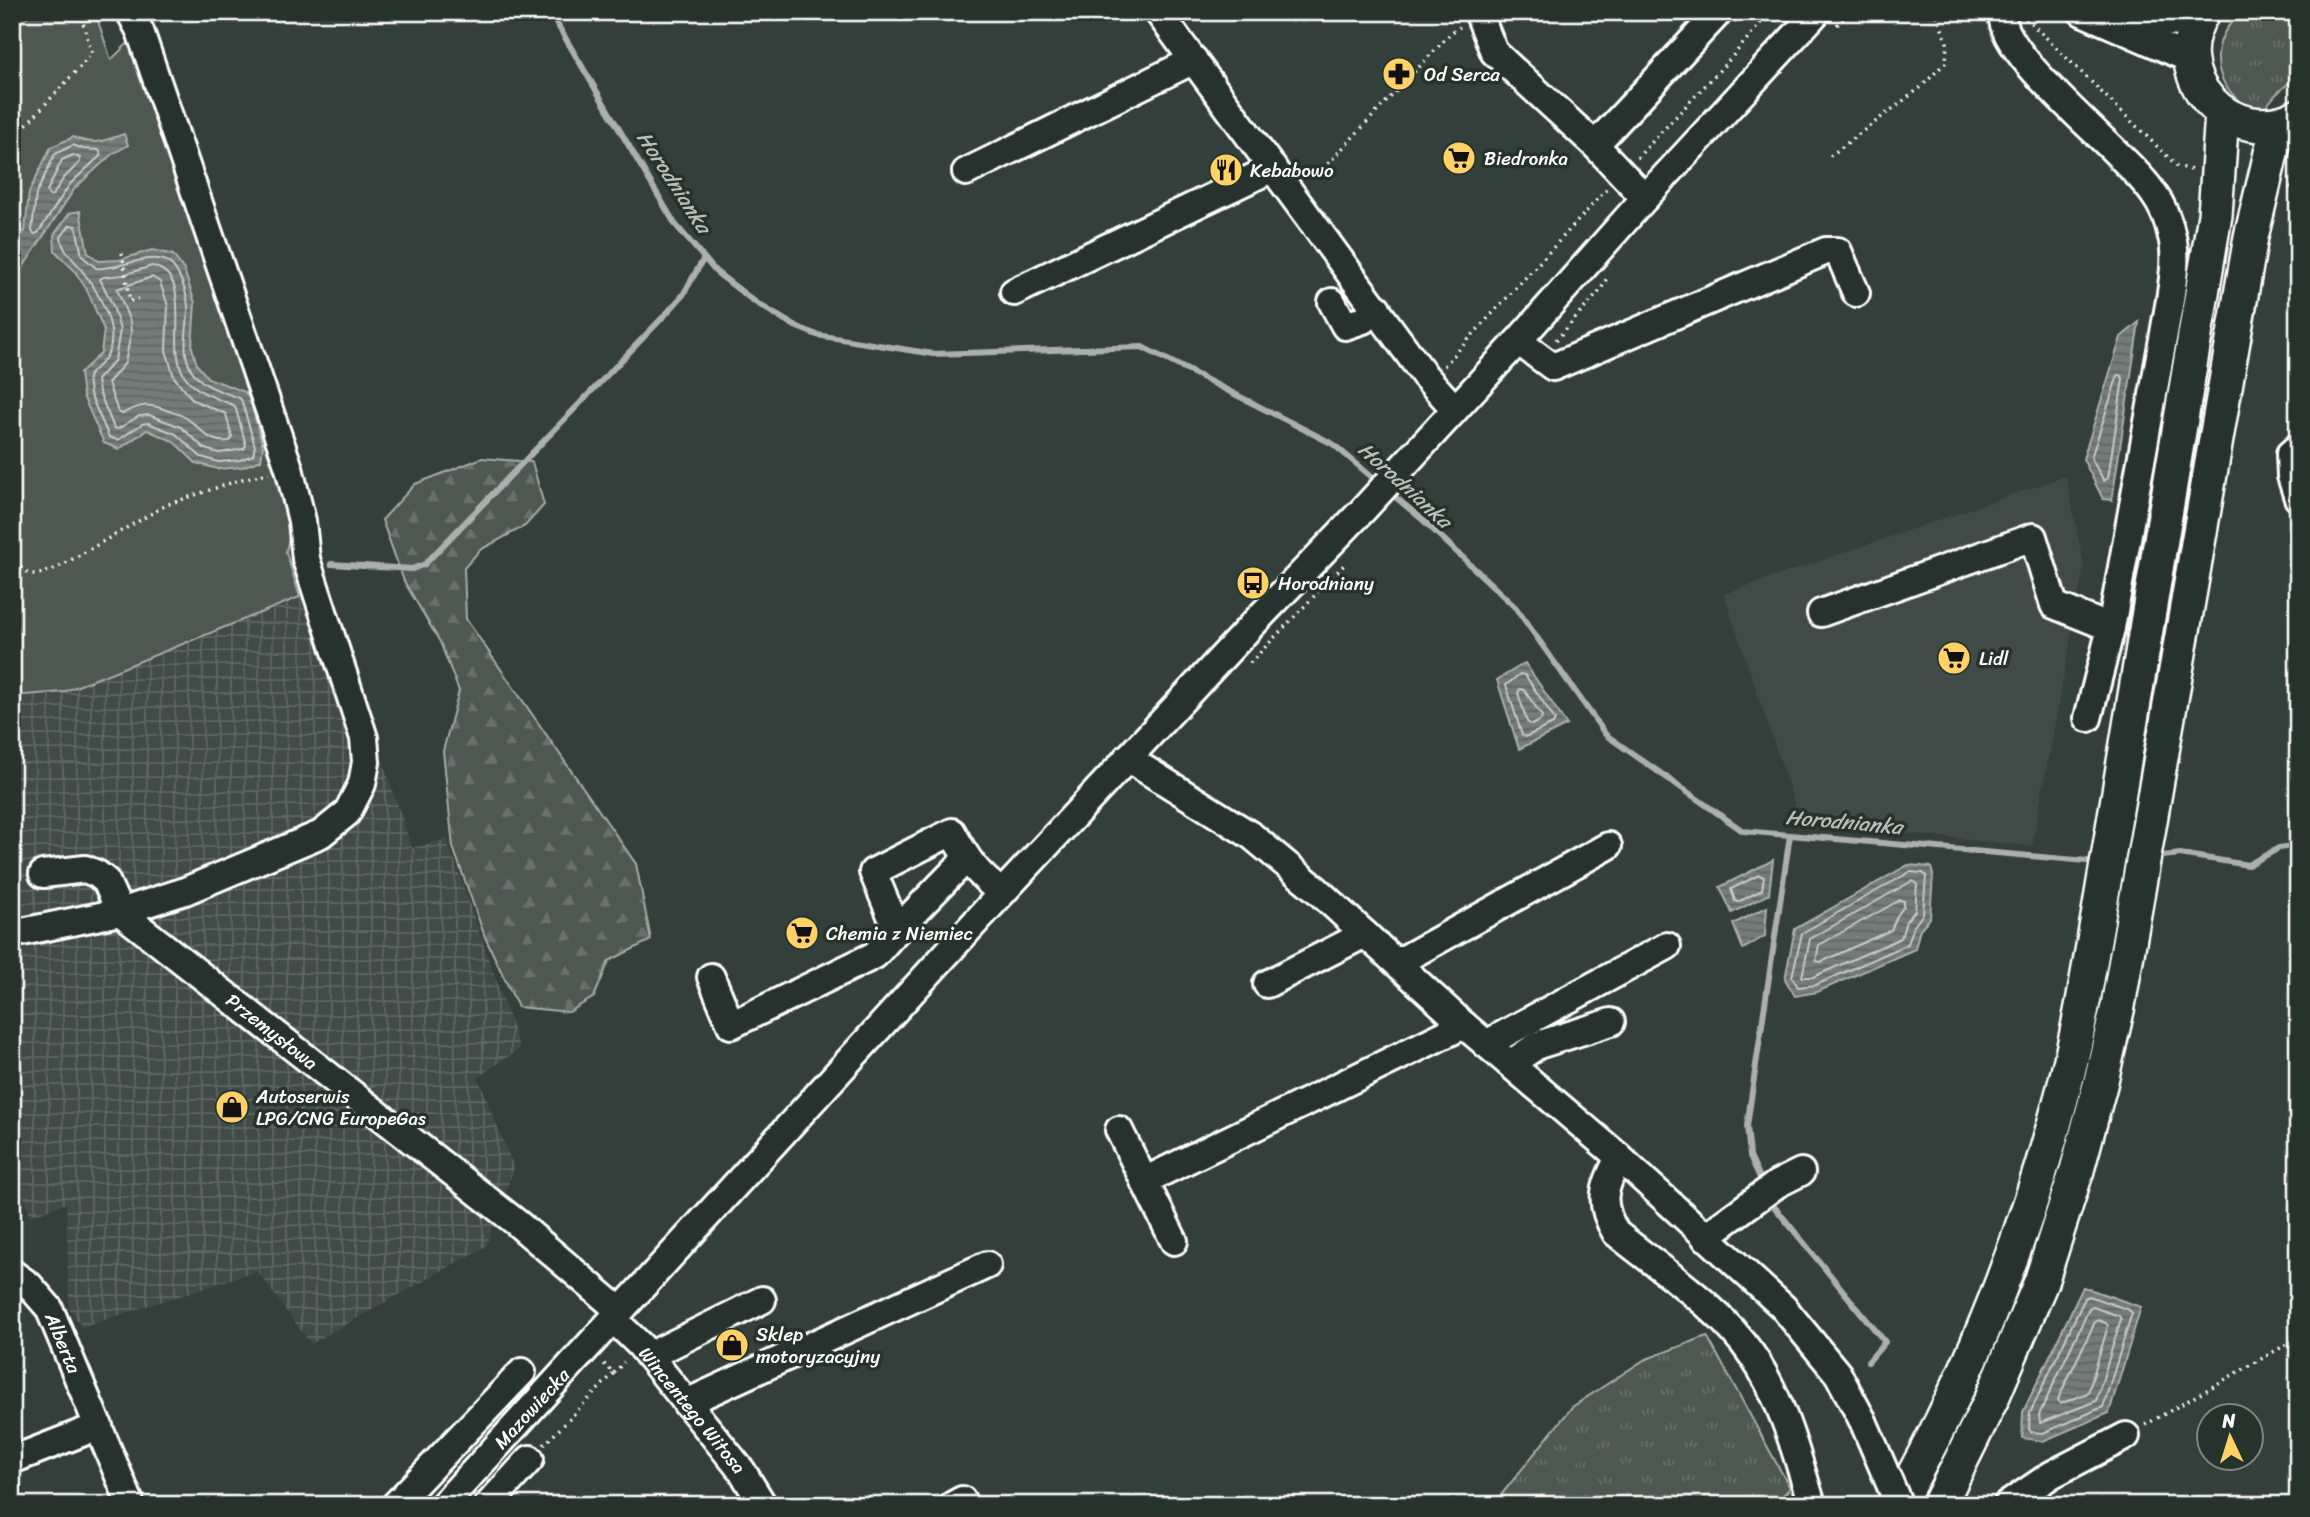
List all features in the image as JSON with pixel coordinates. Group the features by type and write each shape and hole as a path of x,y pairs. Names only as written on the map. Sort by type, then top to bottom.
{"main road":[{"path":"1939,1505 1992,1398 2041,1282 2077,1170 2100,1086 2118,1006 2251,237 2288,120 2259,125 2240,121 2222,113 2206,98 2195,80 2190,59 2191,40 2199,17"},
{"path":"1898,1505 1959,1389 2006,1277 2065,1087 2100,906 2215,215 2222,113"}],"street":[{"path":"12,934 120,912 185,891 321,834 347,813 362,784 366,762 364,738 306,559 302,521 289,468 140,31 130,12"},
{"path":"1158,12 1430,383 1455,409"},
{"path":"1595,145 1719,12"},
{"name":"Mazowiecka","path":"443,1505 1002,893 1403,467 1817,12"},
{"path":"2082,12 2190,59"},
{"path":"2010,13 2001,18 2004,32 2020,56 2039,78 2114,149 2153,192 2173,239 2174,274 2170,300 2111,628 2088,719"},
{"path":"1479,15 1494,52 1595,145 1645,198"},
{"path":"2110,24 2199,17"},
{"path":"966,172 1194,60"},
{"path":"1014,292 1273,168"},
{"path":"1518,341 1553,367 1826,251 1838,251 1856,293"},
{"path":"1332,302 1345,326 1363,320 1377,308"},
{"path":"2294,451 2291,476 2298,498"},
{"path":"1821,613 2033,537 2054,606 2111,628"},
{"path":"1127,758 1252,836 1317,890 1464,1025 1619,1157 1783,1307 1838,1374 1863,1421 1898,1505"},
{"path":"897,930 873,872 952,832 966,859 978,874 1002,893"},
{"path":"1397,963 1608,846"},
{"path":"711,977 731,1025 875,955 966,859"},
{"path":"43,874 85,869 97,874 106,881 120,912"},
{"name":"Przemysłowa","path":"120,912 517,1223 617,1315"},
{"path":"1267,984 1365,934"},
{"path":"1486,1044 1667,946"},
{"path":"1510,1063 1538,1045 1611,1021"},
{"path":"1144,1181 1464,1025"},
{"path":"1119,1130 1174,1241"},
{"path":"1619,1157 1605,1186 1603,1201 1606,1217 1616,1233 1718,1315 1753,1355 1779,1407 1812,1504"},
{"path":"1705,1237 1758,1197 1801,1172"},
{"path":"686,1403 987,1265"},
{"name":"Alberta","path":"12,1273 29,1285 49,1308 131,1505"},
{"path":"649,1356 762,1300"},
{"name":"Wincentego Witosa","path":"617,1315 742,1471 763,1505"},
{"path":"395,1505 522,1372"},
{"path":"12,1460 99,1426"},
{"path":"2007,1505 2051,1475 2126,1436"},
{"path":"488,1505 530,1459"}],"path":[{"path":"12,18 51,12"},
{"path":"12,140 92,54 80,12"},
{"path":"1430,383 1620,174 1731,58 1770,12"},
{"path":"1830,156 1920,88 1946,62 1947,43 1936,12"},
{"path":"2010,13 2031,21 2177,166 2196,171"},
{"path":"1323,169 1452,32 1479,15"},
{"path":"122,253 130,301 138,299"},
{"path":"12,556 19,567 29,574 40,575 59,568 166,505 242,479 289,468"},
{"path":"1241,671 1348,561"},
{"path":"2126,1436 2298,1338"}],"shaded area":[{"path":"2066,476 2084,567 2032,846 1801,823 1724,594"},
{"path":"324,588 412,848 447,839 520,1049 478,1077 514,1168 486,1246 311,1344 257,1271 82,1327 69,1308 66,1203 30,1216 12,1161 12,696 63,692"}],"green space":[{"path":"12,12 95,12 111,60 129,42 292,521 286,552 300,597 63,692 12,696"},
{"path":"2246,12 2298,12 2298,75 2275,95 2265,110 2248,105 2229,91 2219,67 2218,54 2226,29"},
{"path":"482,458 532,462 544,505 525,526 480,550 464,568 466,619 636,864 651,940 609,961 594,997 569,1012 518,1007 485,937 453,847 443,751 459,691 440,642 404,581 382,520 415,484"},
{"path":"1707,1336 1790,1488 1774,1505 1493,1505 1572,1407 1644,1360"}],"water":[{"path":"124,134 128,145 111,155 75,188 12,284 12,245 25,231 29,192 51,147 73,137 99,141"},
{"path":"80,211 88,253 99,261 119,260 152,250 173,255 184,270 195,303 192,347 197,365 208,378 245,392 250,400 263,446 261,460 242,467 218,469 196,463 173,441 147,430 119,449 104,443 83,396 80,373 101,353 104,330 87,290 74,270 55,251 54,235 70,213"},
{"path":"2139,322 2112,500 2103,499 2083,459 2121,337"},
{"path":"1525,663 1567,725 1519,749 1497,680"},
{"path":"1773,860 1769,894 1732,913 1720,887"},
{"path":"1908,865 1931,867 1933,875 1930,918 1920,929 1915,949 1817,992 1795,996 1785,979 1795,929"},
{"path":"1767,907 1765,936 1743,949 1733,924"},
{"path":"2083,1287 2141,1307 2109,1413 2043,1441 2022,1438 2023,1412"}],"waterway":[{"name":"Horodnianka","path":"550,12 675,224 716,272 755,302 795,326 817,335 933,354 1142,347 1333,444 1380,484"},
{"path":"331,564 412,569 425,564 666,314 683,295 704,258"},
{"name":"Horodnianka","path":"1388,491 1423,520 1516,608 1606,735 1743,831 2099,862"},
{"path":"1761,1180 1750,1156 1747,1126 1790,835"},
{"name":"Horodnianka","path":"2155,857 2180,854 2248,865 2279,848 2298,845"},
{"path":"1772,1204 1885,1342 1868,1362"}],"place":[{"name":"Od Serca","path":"1399,74"},
{"name":"Biedronka","path":"1459,158"},
{"name":"Kebabowo","path":"1226,170"},
{"name":"Horodniany","path":"1253,583"},
{"name":"Lidl","path":"1954,658"},
{"name":"Chemia z Niemiec","path":"802,933"},
{"name":"Autoserwis LPG/CNG EuropeGas","path":"232,1107"},
{"name":"Sklep motoryzacyjny","path":"732,1345"}]}
